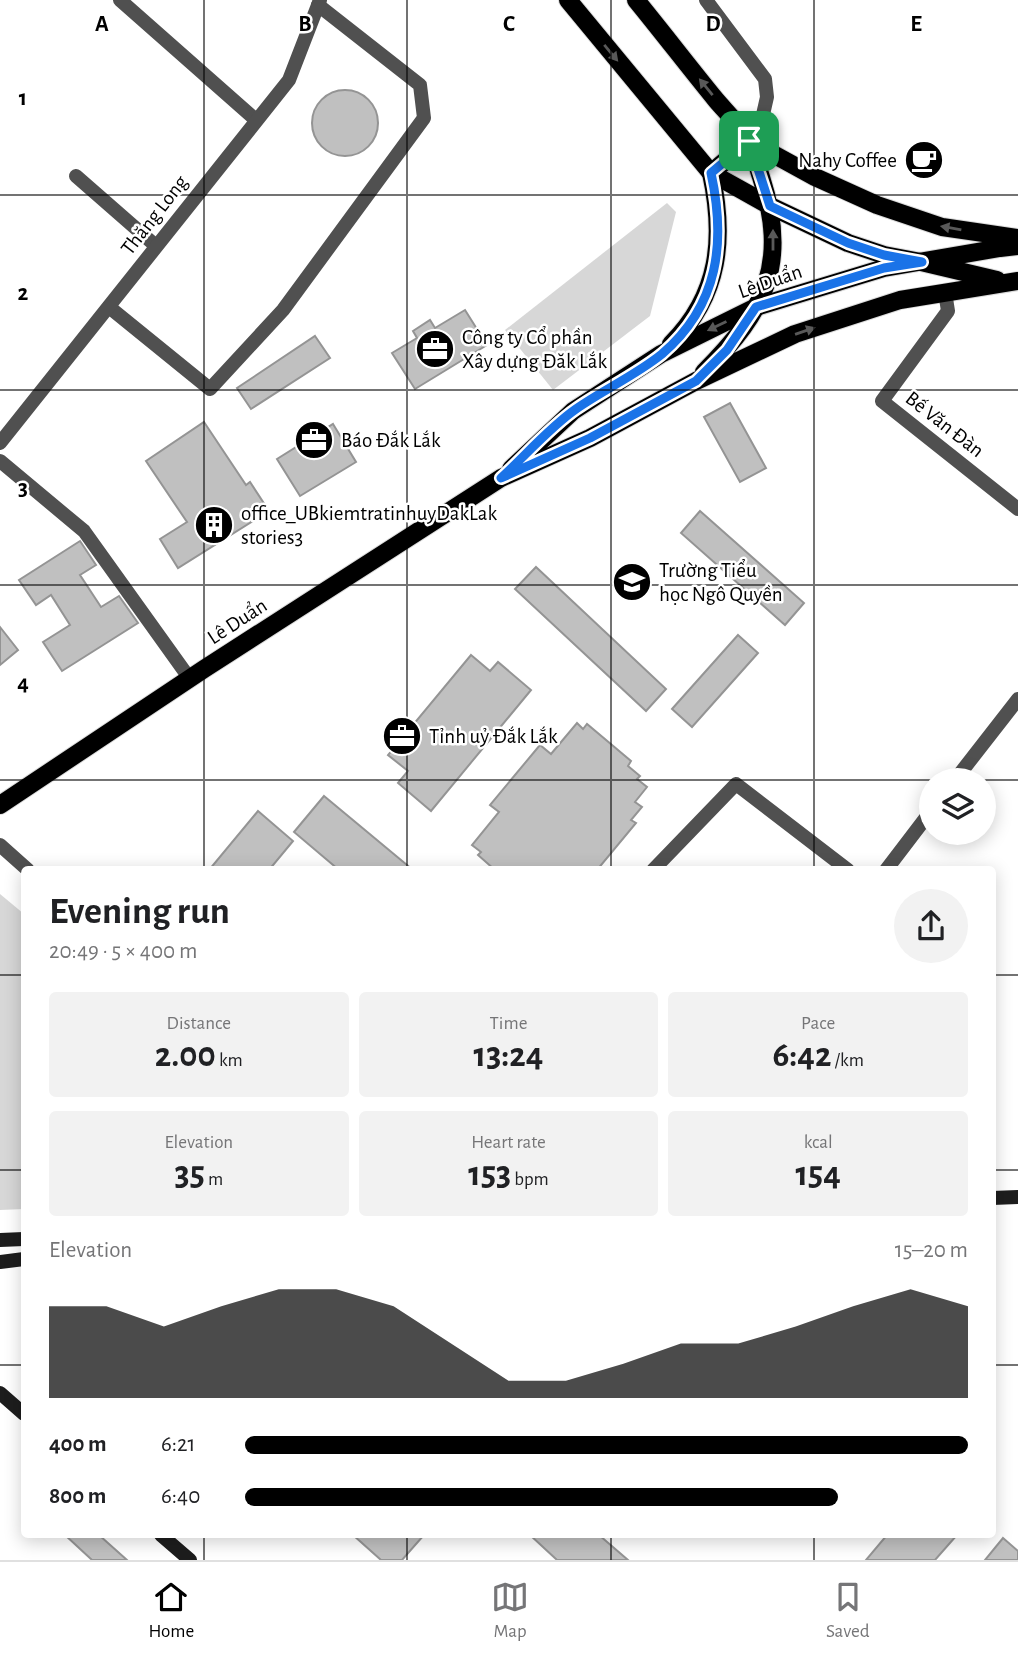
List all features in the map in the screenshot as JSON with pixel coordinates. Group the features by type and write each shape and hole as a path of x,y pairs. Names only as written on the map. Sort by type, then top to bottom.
{"main road":[{"path":"568,0 711,173 770,206 848,243 884,255 1012,282"},
{"path":"636,0 749,141 770,206 775,242 769,277 756,307 727,350 696,381"},
{"path":"711,173 749,141"},
{"path":"749,141 815,177 877,205 942,227 1018,238"},
{"path":"661,354 685,330 700,307 712,277 719,240 718,207 711,173"},
{"name":"Lê Duẩn","path":"501,478 573,411 661,354 756,307 884,268 1018,246"},
{"name":"Lê Duẩn","path":"0,805 501,478 590,438 696,381 795,334 900,300 1012,282"}],"street":[{"path":"120,0 256,120"},
{"path":"706,0 765,79 767,97 762,119 749,141"},
{"path":"109,307 210,390 284,310 424,118 420,85 319,3"},
{"name":"Thăng Long","path":"0,443 289,80 319,3"},
{"path":"76,176 156,246"},
{"name":"Bế Văn Đàn","path":"945,292 948,311 882,401 1018,509"},
{"path":"0,461 84,531 190,679"},
{"path":"964,768 1018,699"},
{"path":"657,866 736,784 843,866"},
{"path":"889,866 919,827"},
{"path":"0,845 24,866"},
{"path":"996,1198 1018,1197"},
{"path":"0,1240 21,1239"},
{"path":"0,1262 21,1259"},
{"path":"0,1393 21,1411"},
{"path":"164,1538 190,1560"}],"shaded area":[{"path":"667,203 676,212 650,316 553,390 505,330"},
{"path":"0,894 21,912 21,1209 0,1210"}],"building":[{"path":"345,90 368,100 378,123 368,146 345,156 322,146 312,123 322,100"},
{"path":"465,310 487,345 415,389 392,353 417,338 413,331 430,320 435,328"},
{"path":"315,336 330,358 251,409 237,388"},
{"path":"730,403 766,468 740,482 704,417"},
{"path":"204,422 246,485 250,482 269,511 178,568 160,539 187,522 146,461"},
{"path":"333,424 356,462 300,496 277,459"},
{"path":"700,511 804,603 785,625 681,533"},
{"path":"80,541 96,565 80,575 101,607 119,596 138,623 62,671 43,642 70,625 51,595 36,605 19,580"},
{"path":"536,567 666,689 646,711 515,589"},
{"path":"0,627 18,650 0,665"},
{"path":"738,635 758,653 692,727 672,709"},
{"path":"471,655 490,671 498,662 531,690 431,811 398,783 408,771 388,755"},
{"path":"577,723 583,729 587,724 631,761 628,766 640,776 637,779 647,787 635,802 642,807 631,820 636,823 600,866 490,866 478,855 481,852 472,845 499,812 490,805 540,745 551,754"},
{"path":"324,796 408,866 334,866 294,832"},
{"path":"258,811 293,841 272,866 212,866"},
{"path":"68,1538 102,1538 127,1560 92,1560"},
{"path":"356,1538 421,1538 402,1560 381,1560"},
{"path":"533,1538 602,1538 628,1560 557,1560"},
{"path":"884,1538 954,1538 935,1560 866,1560"},
{"path":"1003,1538 1018,1551 1018,1560 985,1560"}],"place":[{"name":"Nahy Coffee","path":"924,160"},
{"name":"Công ty Cổ phần Xây dựng Đăk Lắk","path":"435,349"},
{"name":"Báo Đắk Lắk","path":"314,440"},
{"name":"office_UBkiemtratinhuyDakLak stories3","path":"214,525"},
{"name":"Trường Tiểu học Ngô Quyền","path":"632,582"},
{"name":"Tỉnh uỷ Đắk Lắk","path":"402,736"}],"route":[{"path":"749,141 770,206 848,243 884,255 922,262 884,268 756,307 727,350 696,381 590,438 501,478 573,411 661,354 685,330 700,307 712,277 719,240 718,207 711,173 749,141"}]}
